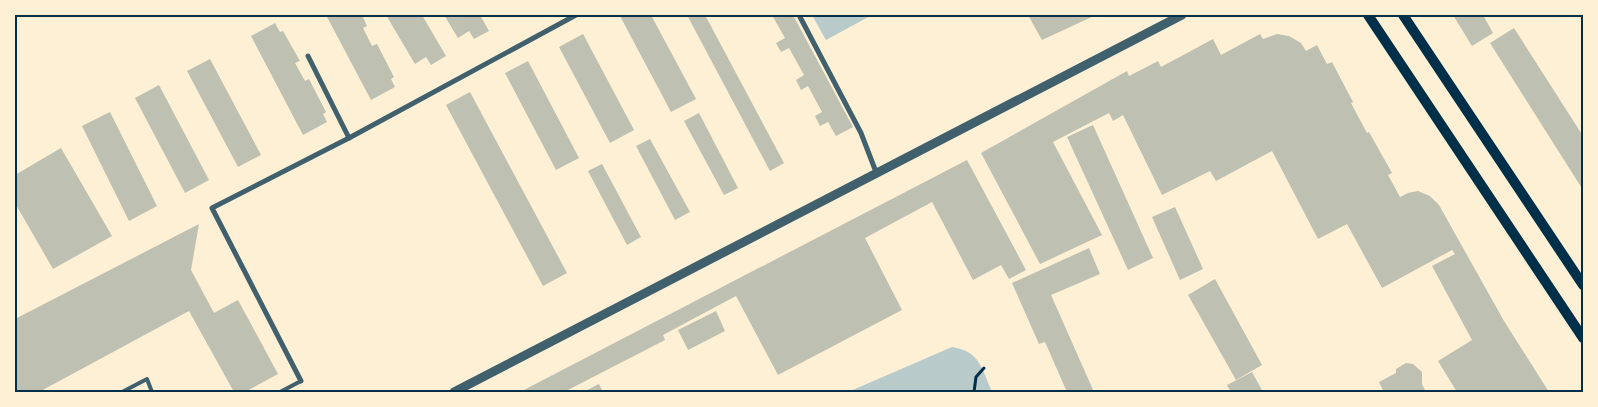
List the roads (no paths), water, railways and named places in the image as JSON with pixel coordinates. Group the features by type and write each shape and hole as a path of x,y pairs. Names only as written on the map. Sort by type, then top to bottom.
{"main road":[{"path":"1368,15 1583,338"},
{"path":"1403,15 1583,285"}],"street":[{"path":"302,381 212,208 349,138 576,15"},
{"path":"799,15 861,133 876,172"},
{"path":"454,392 1182,15"},
{"path":"308,56 349,138"}],"lane":[{"path":"122,392 147,379 152,392"},
{"path":"280,392 302,381"}]}
